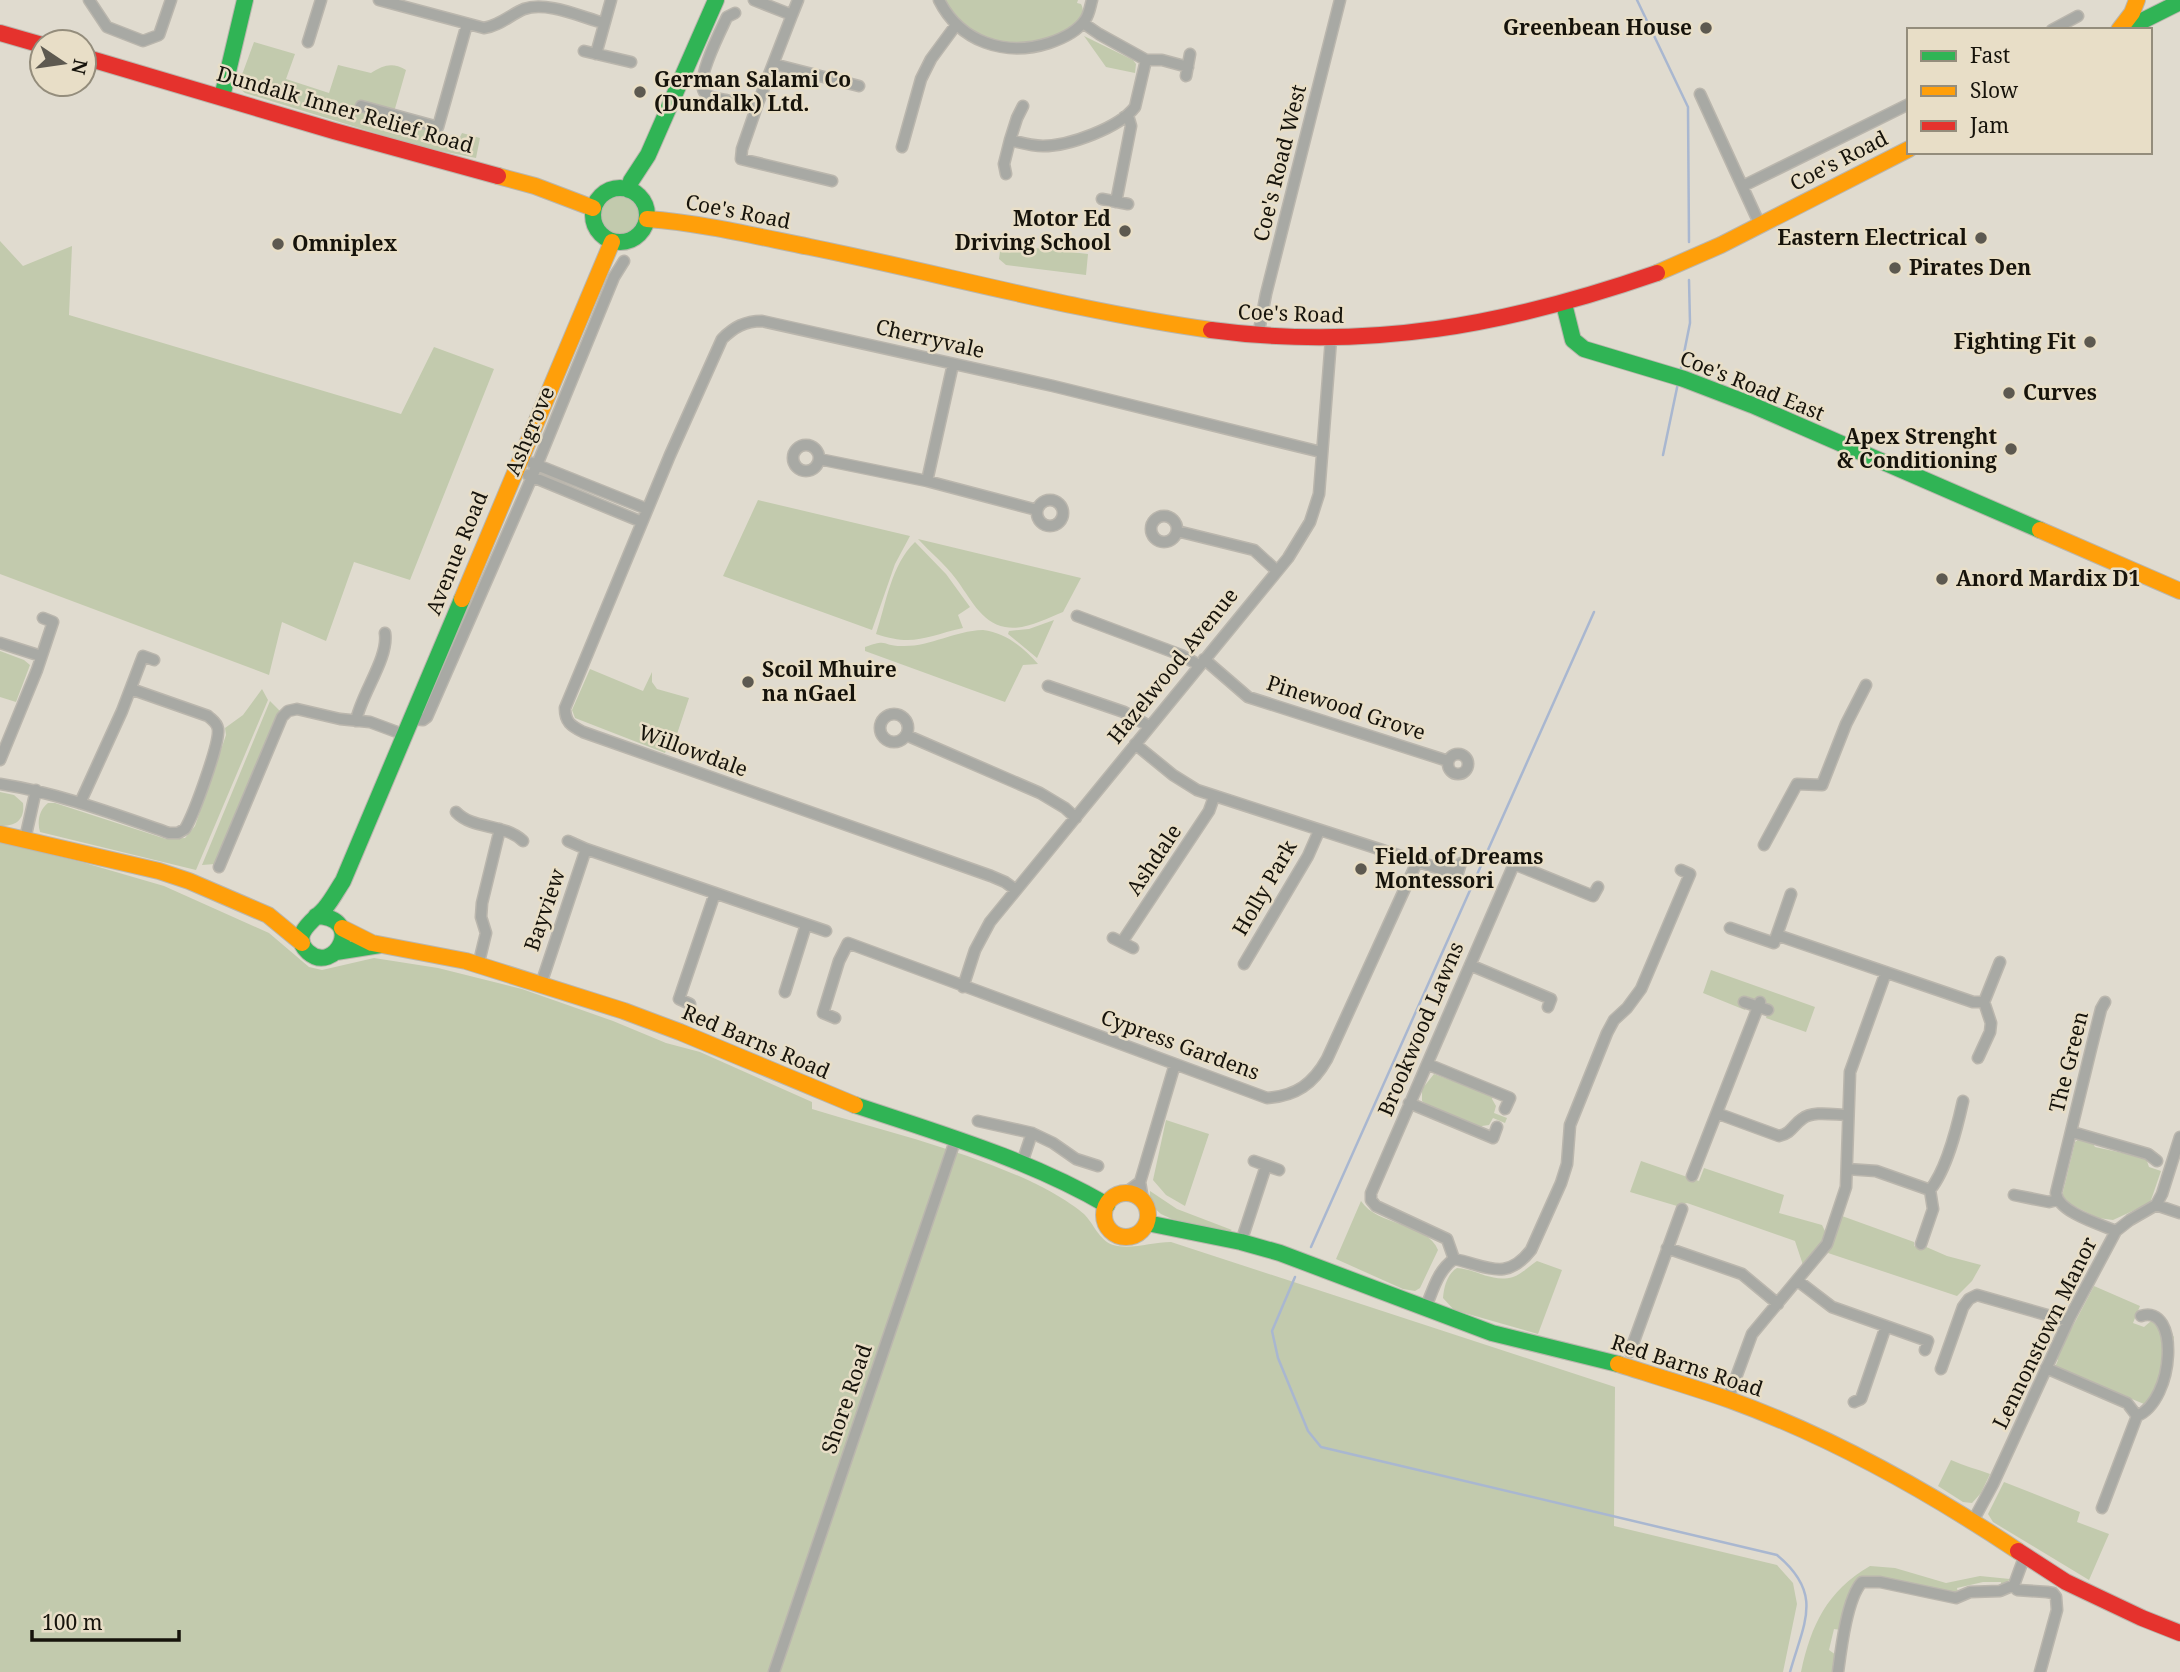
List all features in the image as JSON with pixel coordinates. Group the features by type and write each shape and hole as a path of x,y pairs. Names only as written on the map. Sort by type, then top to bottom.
{"main road":[{"path":"222,97 245,0"},
{"path":"629,190 716,0"},
{"path":"2122,28 2139,0 2157,17"},
{"path":"2157,17 2180,2"},
{"path":"2127,28 2180,12"},
{"path":"0,33 28,41"},
{"name":"Dundalk Inner Relief Road","path":"98,61 334,131 535,186 593,208"},
{"name":"Coe's Road","path":"647,219 689,222 1163,323 1258,336 1331,339 1468,326 1564,304 1669,269 1907,150"},
{"path":"611,189 629,190 641,198 647,219 640,233 634,238 627,242 612,242 598,232 594,225 593,208 603,194 611,189"},
{"name":"Avenue Road","path":"312,918 343,881 612,242"},
{"name":"Coe's Road East","path":"1564,304 1573,340 1584,349 1678,377 1752,405 2180,591"},
{"path":"0,834 159,871 200,886 268,915 317,957 336,952 343,940 339,924 328,916 312,918 268,915"},
{"name":"Avenue Road","path":"339,924 343,881"},
{"path":"302,943 303,929 312,918"},
{"name":"Red Barns Road","path":"339,924 351,935 380,945 428,953 541,984 679,1032 846,1102 1022,1163 1107,1205"},
{"name":"Red Barns Road","path":"336,952 380,945"},
{"path":"1125,1193 1135,1195 1143,1200 1148,1210 1147,1223 1131,1237 1118,1235 1107,1226 1107,1205 1116,1196 1125,1193"},
{"name":"Red Barns Road","path":"1147,1223 1241,1242 1280,1253 1425,1310 1492,1333 1617,1364 1728,1399 1845,1450 1973,1521 2066,1581 2142,1618 2180,1633"}],"street":[{"path":"89,0 107,27 143,41 159,35 171,0"},
{"path":"308,43 321,0"},
{"path":"379,0 484,28 493,27 528,8 549,8 604,23"},
{"path":"513,0 519,11"},
{"path":"596,54 611,0"},
{"path":"754,0 792,15"},
{"path":"798,0 758,103 741,159 832,181"},
{"path":"939,0 956,26 980,41 1011,49 1037,47 1060,39 1083,23 1092,0"},
{"name":"Coe's Road West","path":"1258,336 1266,294 1340,0"},
{"path":"734,13 727,17 701,85 704,92 712,97 745,106 758,103"},
{"path":"2056,28 2078,16"},
{"path":"361,106 438,127 467,23"},
{"path":"1083,23 1146,60 1162,60 1187,71 1190,54"},
{"path":"902,147 921,79 931,59 956,26"},
{"path":"584,51 631,62"},
{"path":"1010,140 1044,146 1059,144 1090,135 1124,117 1135,107 1146,60"},
{"path":"774,64 859,86"},
{"path":"1700,94 1760,225"},
{"path":"1743,186 1907,105"},
{"path":"1006,174 1004,164 1010,140 1023,106"},
{"path":"1116,202 1131,126 1129,119 1124,117"},
{"path":"1102,199 1128,204"},
{"name":"Ashgrove","path":"408,727 427,717 614,277 624,261"},
{"name":"Cherryvale","path":"644,515 722,339 730,330 751,321 762,321 1053,386 1321,452"},
{"name":"Hazelwood Avenue","path":"963,986 975,950 990,922 1300,541 1320,494 1331,339"},
{"path":"928,481 953,364"},
{"path":"819,459 928,481 1037,510"},
{"path":"517,464 536,464 644,515"},
{"path":"517,464 531,477 644,515"},
{"name":"Willowdale","path":"644,515 565,708 565,718 571,725 583,732 706,777 991,876 1016,890"},
{"path":"1177,531 1254,550 1277,570"},
{"name":"Pinewood Grove","path":"1077,615 1201,662 1248,696 1448,761"},
{"path":"0,760 53,622 43,618"},
{"path":"356,721 358,710 383,652 385,633"},
{"path":"0,643 41,656"},
{"path":"80,803 144,656 154,660"},
{"path":"1764,845 1797,784 1822,785 1846,724 1866,685"},
{"path":"1048,686 1124,712 1149,726"},
{"path":"0,784 36,790 169,833 178,833 189,822 215,747 218,730 216,723 208,716 131,689"},
{"path":"219,867 282,717 288,711 297,709 356,721 408,727"},
{"path":"906,735 1040,793 1076,818"},
{"path":"1135,744 1173,775 1214,797 1417,862 1455,878 1461,863"},
{"path":"24,839 36,790"},
{"name":"Ashdale","path":"1133,948 1118,940 1209,811 1214,797"},
{"path":"456,812 472,823 500,829 523,841"},
{"path":"478,966 486,933 481,917 482,903 500,829"},
{"name":"Holly Park","path":"1244,964 1308,856 1319,831"},
{"name":"Bayview","path":"568,841 826,931"},
{"name":"Bayview","path":"541,984 586,849"},
{"name":"Cypress Gardens","path":"835,1018 823,1013 839,961 848,943 1267,1098 1282,1097 1307,1086 1318,1075 1417,862"},
{"name":"Brookwood Lawns","path":"1454,1259 1447,1239 1376,1206 1371,1200 1371,1193 1514,864 1593,896 1598,887"},
{"path":"1425,1310 1437,1278 1445,1265 1454,1259 1502,1270 1511,1269 1531,1250 1567,1164 1568,1138 1579,1100 1614,1020 1641,989 1690,874 1681,870"},
{"path":"679,999 715,894"},
{"path":"1730,928 1774,943 1791,894"},
{"path":"785,992 806,925"},
{"path":"1777,935 1973,1002 1984,1002"},
{"path":"1978,1058 1990,1032 1991,1023 1984,1002 2000,962"},
{"path":"1470,965 1552,999 1548,1007"},
{"path":"1728,1399 1752,1334 1827,1244 1846,1187 1850,1072 1886,972"},
{"path":"666,994 690,1004"},
{"path":"1692,1176 1762,1006 1744,1002"},
{"name":"The Green","path":"2057,1200 2056,1193 2101,1009 2105,1002"},
{"path":"1143,1200 1140,1182 1175,1064"},
{"path":"1426,1064 1510,1098 1505,1109"},
{"path":"1921,1244 1933,1209 1930,1190 1941,1170 1958,1122 1962,1101"},
{"path":"1409,1103 1493,1138 1497,1128"},
{"path":"1718,1114 1779,1136 1787,1134 1802,1118 1814,1115 1848,1115"},
{"path":"978,1121 1032,1133 1097,1168 1103,1153"},
{"name":"The Green","path":"2072,1132 2148,1154 2157,1161"},
{"path":"1022,1163 1032,1133"},
{"path":"2180,1137 2157,1205 2180,1213"},
{"name":"Shore Road","path":"774,1672 956,1139"},
{"path":"1254,1161 1279,1170"},
{"path":"1241,1242 1266,1166"},
{"path":"1847,1169 1877,1171 1930,1190"},
{"path":"1125,1193 1140,1182"},
{"path":"2014,1195 2049,1202 2057,1200 2064,1208 2116,1231"},
{"name":"Lennonstown Manor","path":"1973,1521 1993,1484 2068,1321 2116,1231 2157,1205"},
{"path":"1630,1352 1682,1209"},
{"path":"1667,1248 1742,1274 1778,1304"},
{"path":"1798,1281 1832,1307 1928,1341 1925,1350"},
{"path":"1941,1369 1963,1307 1969,1298 1977,1296 2068,1321"},
{"path":"2102,1508 2137,1416 2150,1410 2163,1393 2175,1360 2178,1338 2172,1326 2151,1315 2141,1316"},
{"path":"1854,1402 1861,1399 1886,1326"},
{"path":"2046,1368 2127,1403 2137,1416"},
{"path":"1838,1672 1852,1604 1862,1582 1880,1582 1956,1598 1970,1592 2000,1591 2014,1585 2025,1555"},
{"path":"2014,1585 2017,1590 2047,1591 2056,1597 2057,1610 2040,1672"}],"green space":[{"path":"941,0 1078,0 1077,3 1081,4 1083,10 1079,22 1056,38 1000,45 971,32"},
{"path":"1084,36 1133,60 1136,64 1135,73 1106,67"},
{"path":"254,42 295,54 286,79 329,93 338,65 371,73 388,66 406,70 394,112 433,124 430,138 442,141 444,137 459,139 462,133 480,138 476,158 421,147 245,93 239,88 238,80"},
{"path":"619,196 633,202 639,216 633,230 619,236 605,230 599,216 605,202"},
{"path":"0,241 23,266 72,246 69,315 401,414 434,347 494,369 410,580 354,562 326,641 282,622 269,675 0,574"},
{"path":"1001,244 1088,254 1086,275 1006,265 999,259"},
{"path":"758,500 910,536 895,564 872,630 723,576"},
{"path":"918,539 1081,578 1063,612 1027,626 1005,627 982,615 952,574"},
{"path":"915,542 946,574 970,607 958,615 963,628 911,640 876,634 895,573"},
{"path":"1054,620 1037,658 1008,634 1009,631 1029,629"},
{"path":"983,630 1014,642 1038,664 1023,665 1005,702 865,651 865,647 878,643 912,646"},
{"path":"0,651 30,665 16,702 0,697"},
{"path":"590,669 643,691 652,672 652,682 657,689 689,698 674,743 669,742 665,753 575,718 572,710"},
{"path":"262,689 268,700 196,870 40,832 39,820 43,809 48,803 55,803 166,839 185,838 195,826 226,735 225,728 243,715"},
{"path":"270,701 281,712 215,864 202,865"},
{"path":"0,792 14,795 23,803 21,818 11,825 0,826"},
{"path":"0,842 164,886 269,933 309,967 322,970 374,958 438,968 522,989 666,1043 700,1052 812,1102 812,1109 950,1150 1030,1181 1079,1210 1104,1239 1113,1245 1127,1247 1171,1242 1615,1387 1614,1526 1777,1565 1793,1583 1797,1604 1783,1672 0,1672"},
{"path":"1711,970 1815,1007 1806,1032 1766,1018 1770,1006 1750,999 1745,1010 1703,993"},
{"path":"1434,1074 1493,1096 1496,1106 1494,1113 1507,1118 1505,1123 1493,1118 1489,1125 1480,1129 1429,1106 1422,1101 1422,1089"},
{"path":"1166,1120 1209,1134 1185,1206 1166,1195 1153,1180"},
{"path":"2079,1139 2092,1142 2095,1147 2146,1158 2149,1167 2161,1171 2150,1203 2113,1220 2098,1218 2070,1204 2063,1192 2075,1142"},
{"path":"1641,1161 1699,1181 1704,1168 1784,1195 1779,1213 1822,1225 1826,1233 1821,1245 1803,1265 1795,1241 1687,1203 1677,1206 1630,1192"},
{"path":"1150,1191 1177,1209 1232,1230 1227,1233 1161,1214 1152,1204"},
{"path":"1361,1201 1378,1215 1424,1234 1432,1241 1438,1250 1420,1288 1415,1291 1403,1289 1336,1259"},
{"path":"1842,1216 1914,1242 1914,1246 1922,1249 1924,1246 1947,1256 1981,1265 1972,1281 1957,1296 1828,1253"},
{"path":"1537,1261 1562,1270 1538,1334 1454,1310 1443,1298 1448,1277 1457,1268 1505,1278 1519,1274"},
{"path":"2094,1286 2140,1306 2133,1323 2144,1327 2151,1321 2165,1325 2174,1337 2167,1370 2149,1402 2144,1404 2055,1367 2058,1360 2056,1358"},
{"path":"1951,1460 1990,1474 1981,1493 1972,1503 1963,1502 1938,1486"},
{"path":"2004,1482 2080,1512 2077,1522 2109,1534 2089,1580 1993,1522 1988,1514"},
{"path":"1870,1566 1895,1568 1946,1583 1980,1576 2010,1579 2003,1586 2001,1582 1983,1582 1957,1588 1958,1593 1954,1593 1878,1577 1861,1578 1841,1630 1834,1629 1829,1650 1836,1655 1834,1672 1801,1672 1810,1639 1823,1611 1842,1586"}],"waterway":[{"path":"1637,0 1688,107 1689,242"},
{"path":"1680,373 1690,323 1689,280"},
{"path":"1663,455 1678,383"},
{"path":"1311,1247 1594,612"},
{"path":"1295,1277 1272,1331 1278,1358 1308,1431 1321,1447 1777,1555 1792,1569 1805,1596 1804,1623 1790,1672"}],"traffic: fast":[{"path":"222,97 245,0"},
{"path":"629,190 631,181 648,155 716,0"},
{"path":"2128,28 2180,2"},
{"path":"620,188 639,196 647,215 639,234 620,242 601,234 593,215 601,196 620,188"},
{"path":"1564,304 1573,340 1584,349 1684,379 1752,405 2040,530"},
{"path":"316,916 331,919 340,925 343,934 336,951 328,957 318,957 308,952 301,939 302,933 310,922 315,917 321,913 328,905 343,881 462,599"},
{"path":"336,952 380,945"},
{"path":"855,1105 1015,1161 1107,1205"},
{"path":"1147,1223 1241,1242 1280,1253 1492,1333 1618,1364"}],"traffic: slow":[{"path":"2121,28 2132,13 2137,0"},
{"path":"1657,273 1721,245 1907,150"},
{"path":"498,176 535,186 593,208"},
{"path":"647,219 749,234 1059,303 1211,330"},
{"path":"462,599 612,242"},
{"path":"2040,530 2180,591"},
{"path":"0,834 159,871 189,881 268,915 302,943"},
{"path":"342,928 372,943 466,961 624,1011 855,1105"},
{"path":"1126,1193 1141,1200 1148,1215 1141,1230 1126,1237 1111,1230 1104,1215 1111,1200 1126,1193"},
{"path":"1618,1364 1730,1400 1842,1448 1949,1507 2018,1551"}],"traffic: jam":[{"path":"0,33 28,41"},
{"path":"98,61 498,176"},
{"path":"1211,330 1269,336 1326,337 1437,329 1546,307 1657,273"},
{"path":"2018,1551 2066,1582 2180,1633"}],"place":[{"name":"Greenbean House","path":"1706,28"},
{"name":"German Salami Co (Dundalk) Ltd.","path":"640,92"},
{"name":"Motor Ed Driving School","path":"1125,231"},
{"name":"Eastern Electrical","path":"1981,238"},
{"name":"Omniplex","path":"278,244"},
{"name":"Pirates Den","path":"1895,268"},
{"name":"Fighting Fit","path":"2090,342"},
{"name":"Curves","path":"2009,393"},
{"name":"Apex Strenght & Conditioning","path":"2011,449"},
{"name":"Anord Mardix D1","path":"1942,579"},
{"name":"Scoil Mhuire na nGael","path":"748,682"},
{"name":"Field of Dreams Montessori","path":"1361,869"}]}
